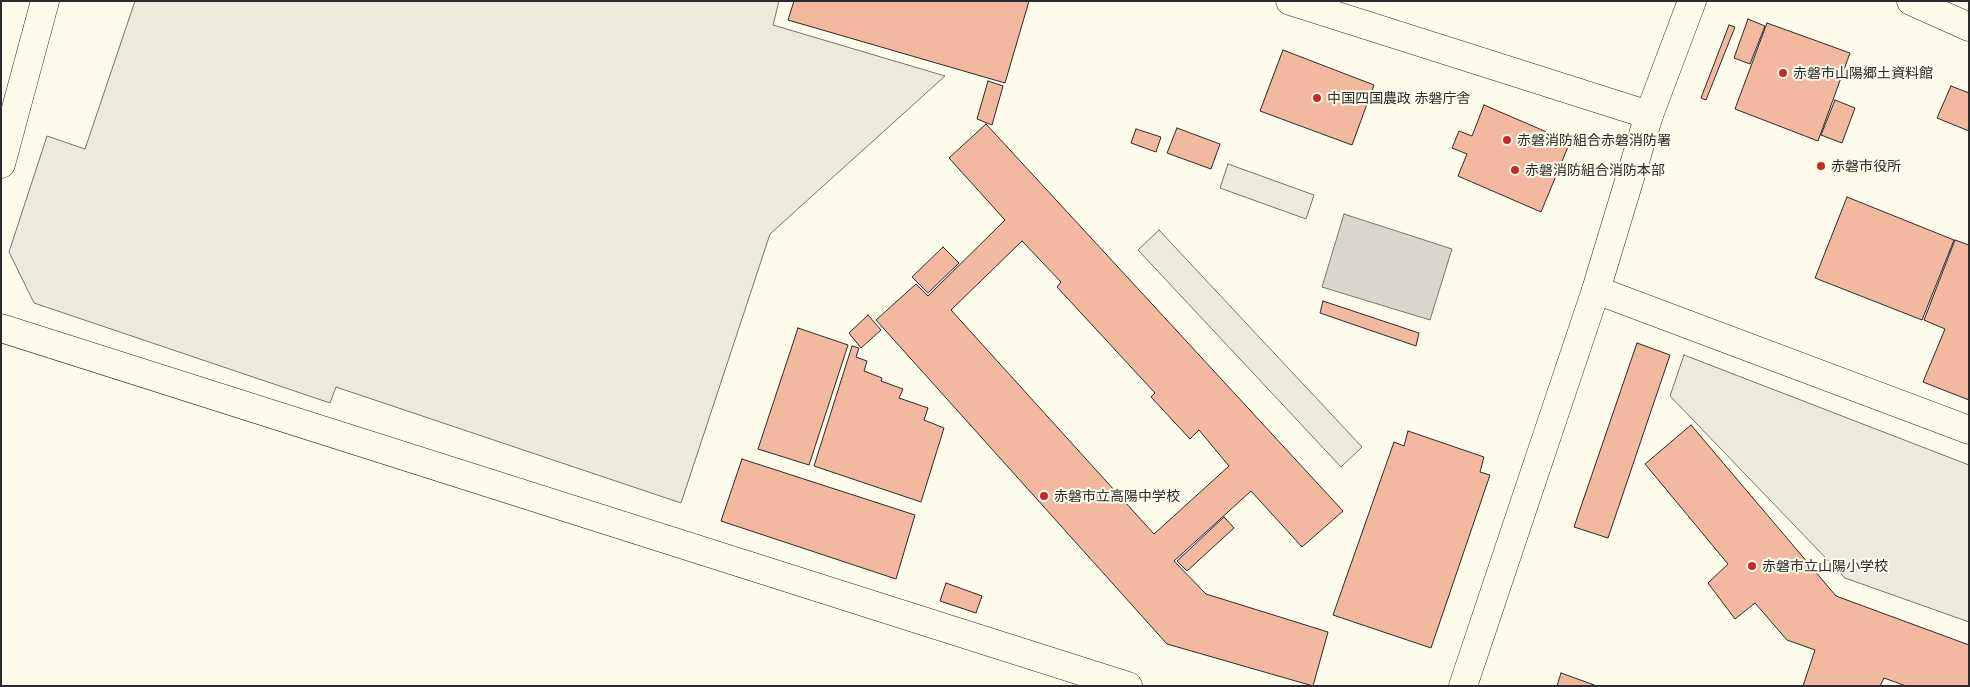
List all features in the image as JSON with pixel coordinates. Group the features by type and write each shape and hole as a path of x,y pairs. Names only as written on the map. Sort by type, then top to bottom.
{"street":[{"path":"1,164 45,1"},
{"path":"1290,1 1649,115"},
{"path":"1463,686 1596,290 1649,115 1692,1"},
{"path":"1911,1 1969,27"},
{"path":"1596,290 1969,430"},
{"path":"1,328 1128,686"}],"shaded area":[{"path":"135,1 779,1 773,25 945,76 770,234 681,503 336,387 330,403 34,303 9,252 47,136 85,149"},
{"path":"1228,164 1314,195 1306,219 1220,188"},
{"path":"1344,214 1452,249 1430,320 1322,287"},
{"path":"1159,230 1362,447 1341,467 1138,250"},
{"path":"1684,355 1969,465 1969,622 1845,578 1670,396"}],"building":[{"path":"794,1 1029,1 1005,83 788,20"},
{"path":"1748,19 1765,26 1750,64 1734,58"},
{"path":"1767,23 1850,53 1818,141 1735,109"},
{"path":"1729,25 1735,27 1706,100 1701,98"},
{"name":"中国四国農政 赤磐庁舎","path":"1283,50 1374,85 1352,145 1260,111"},
{"path":"988,81 1003,86 992,125 977,119"},
{"path":"1951,86 1969,93 1969,131 1937,118"},
{"path":"1835,100 1855,108 1842,143 1821,135"},
{"path":"1484,105 1570,142 1541,212 1458,176 1467,154 1452,148 1459,131 1472,136"},
{"path":"986,124 1343,511 1302,547 1251,491 1174,561 1206,594 1328,632 1313,686 1167,644 876,320 916,284 928,296 1005,220 949,158","holes":["1022,241 1061,282 1057,287 1155,393 1151,397 1190,439 1199,430 1229,466 1154,534 951,310"]},
{"path":"1177,128 1220,144 1211,169 1167,153"},
{"path":"1136,129 1161,137 1156,152 1131,143"},
{"path":"1847,197 1954,240 1922,320 1815,278"},
{"path":"1955,240 1969,245 1969,400 1923,382 1945,329 1924,320"},
{"path":"943,247 959,263 928,293 912,277"},
{"path":"1323,301 1419,333 1416,346 1320,313"},
{"path":"868,315 881,330 861,348 849,333"},
{"path":"798,328 848,345 809,465 758,449"},
{"path":"1637,343 1670,355 1608,538 1574,527"},
{"path":"852,346 859,348 856,357 867,361 864,371 882,378 881,381 903,389 899,398 928,408 924,420 944,428 921,502 814,466"},
{"path":"1691,425 1836,596 1969,645 1969,686 1906,686 1884,678 1880,686 1803,686 1815,650 1787,640 1755,603 1735,619 1708,583 1728,564 1645,464"},
{"path":"1408,431 1484,457 1480,472 1490,475 1431,648 1333,615 1394,442 1404,446"},
{"path":"742,459 915,515 896,579 721,521"},
{"path":"1224,517 1234,528 1187,571 1177,561"},
{"path":"946,583 982,596 976,613 940,601"},
{"path":"1561,673 1597,686 1557,686"}],"place":[{"name":"赤磐市山陽郷土資料館","path":"1783,73"},
{"name":"中国四国農政 赤磐庁舎","path":"1317,98"},
{"name":"赤磐消防組合赤磐消防署","path":"1507,140"},
{"name":"赤磐市役所","path":"1821,166"},
{"name":"赤磐消防組合消防本部","path":"1515,170"},
{"name":"赤磐市立高陽中学校","path":"1044,496"},
{"name":"赤磐市立山陽小学校","path":"1752,566"}]}
